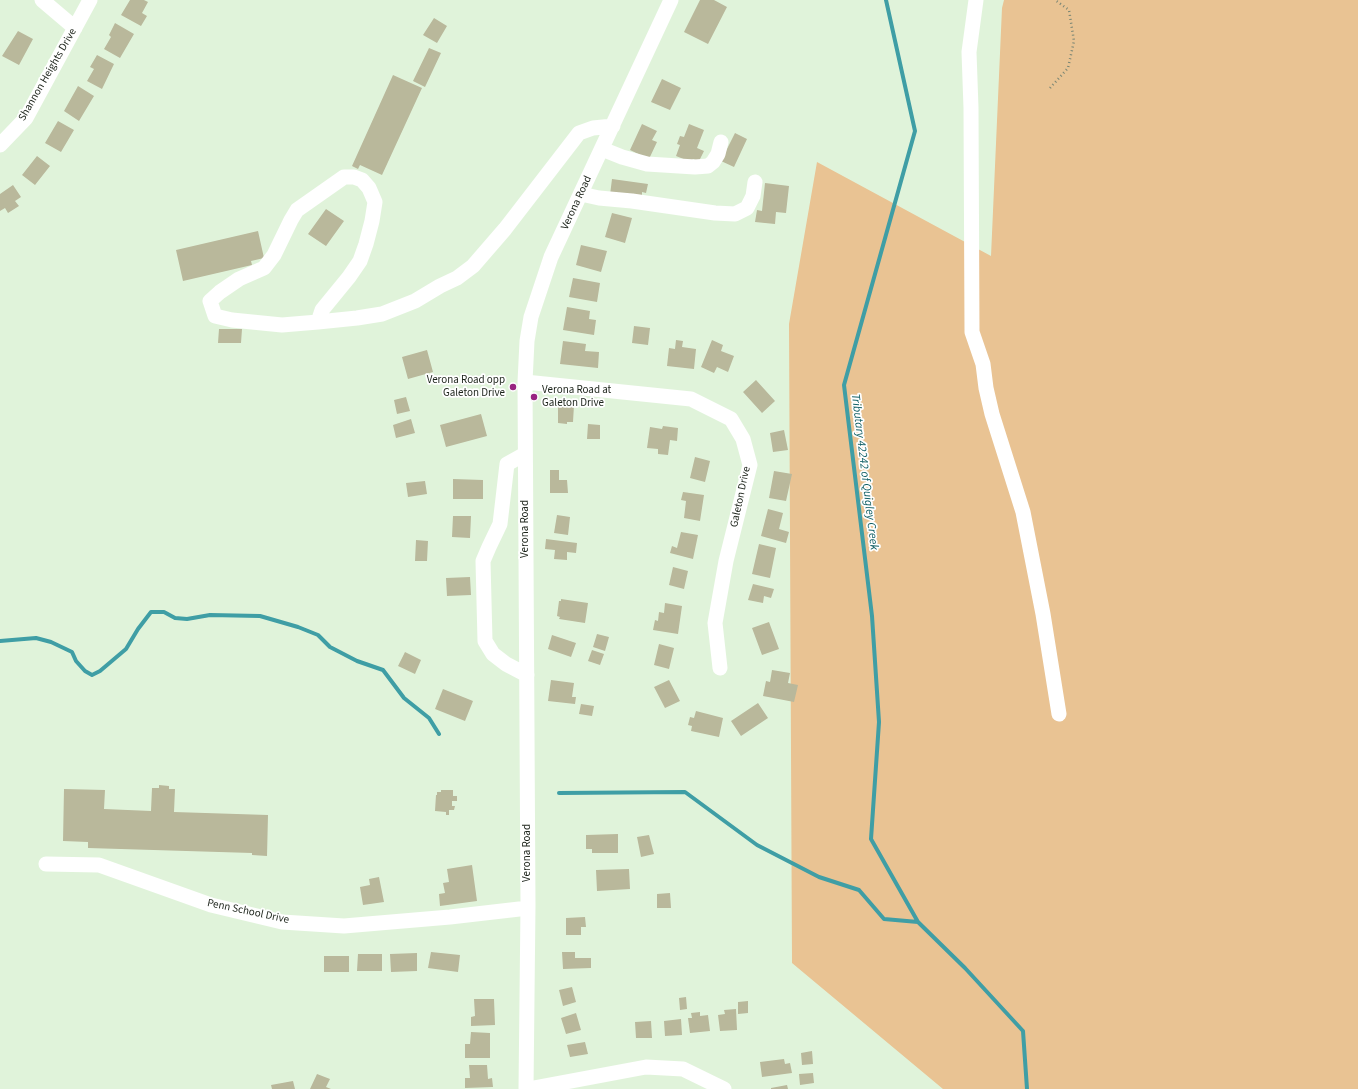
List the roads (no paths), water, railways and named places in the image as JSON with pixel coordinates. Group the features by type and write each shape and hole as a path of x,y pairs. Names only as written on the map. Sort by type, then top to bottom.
{"street":[{"path":"42,0 75,28"},
{"name":"Shannon Heights Drive","path":"0,145 26,118 90,0"},
{"name":"Verona Road","path":"527,1089 528,908 525,382 527,341 531,317 551,257 672,0"},
{"path":"976,0 968,52 972,163 972,332 983,364 986,388 992,414 1023,512 1040,600 1059,714"},
{"path":"318,322 322,310 360,261 372,221 375,202 369,188 362,180 354,177 344,177 297,210 274,255 264,268 240,279 220,292 210,301 215,316 232,320 282,325 318,322 382,314 415,301 457,278 473,266 505,229 579,133 594,128 613,126"},
{"path":"602,149 622,157 647,164 694,167 708,166 713,162 718,154 721,142"},
{"path":"581,194 599,198 632,201 715,213 735,214 747,208 753,196 755,182"},
{"name":"Galeton Drive","path":"525,382 692,399 731,419 742,439 750,465 726,561 715,623 720,668"},
{"path":"525,454 507,464 500,524 488,547 484,561 485,641 493,654 506,664 527,675"},
{"name":"Penn School Drive","path":"46,864 99,865 211,905 282,922 344,926 450,917 528,908"},
{"path":"527,1089 646,1068 683,1069 724,1089"}],"waterway":[{"name":"Tributary 42242 of Quigley Creek","path":"886,0 915,131 844,385 872,616 879,722 871,839 918,922 965,968 1023,1031 1027,1089"},
{"path":"0,641 36,638 51,642 72,652 76,661 85,671 92,675 100,671 126,649 138,629 151,612 164,612 175,618 187,619 210,615 260,616 298,627 318,635 330,647 357,661 383,670 404,698 429,718 439,734"},
{"path":"559,793 685,792 757,845 819,877 859,890 884,919 918,922"}],"place":[{"name":"Verona Road opp Galeton Drive","path":"513,387"},
{"name":"Verona Road at Galeton Drive","path":"534,397"}]}
